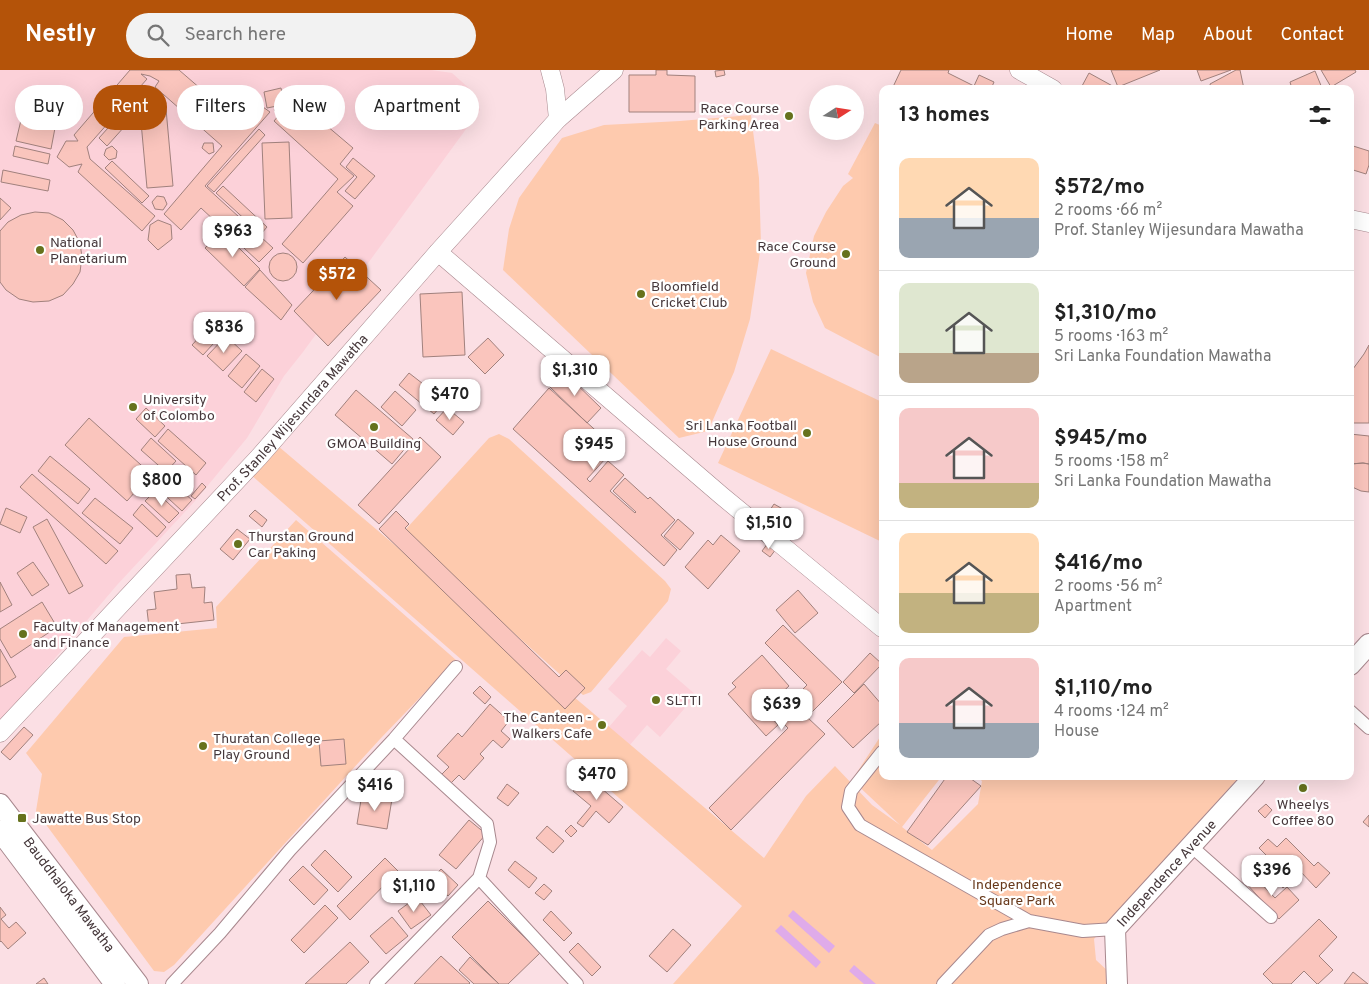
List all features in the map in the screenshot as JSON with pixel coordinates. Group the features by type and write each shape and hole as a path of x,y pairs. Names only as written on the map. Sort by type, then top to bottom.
{"main road":[{"path":"550,70 555,89 558,120"},
{"name":"Prof. Stanley Wijesundara Mawatha","path":"0,733 259,457 438,252 558,120 614,70"},
{"path":"1019,70 1043,80"},
{"path":"1354,220 1369,223"},
{"path":"438,252 722,496 879,626"},
{"path":"1354,661 1369,644"},
{"name":"Independence Avenue","path":"1117,984 1115,929 1251,780"},
{"name":"Bauddhaloka Mawatha","path":"0,804 138,984"},
{"name":"Bauddhaloka Mawatha","path":"0,831 115,984"}],"street":[{"path":"172,984 220,933 290,850 394,739 456,667"},
{"path":"1354,715 1369,728"},
{"path":"376,984 479,878 490,842 487,824 394,739"},
{"path":"879,756 851,791 848,807 860,825 1029,921 1083,931 1115,929"},
{"path":"1191,846 1271,917"},
{"path":"479,878 577,984"},
{"path":"943,984 989,935 1029,921"}],"shaded area":[{"name":"University of Colombo","path":"0,70 431,70 452,73 465,85 355,85 355,130 465,130 284,376 247,438 195,501 117,585 0,723"},
{"name":"SLTTI","path":"666,638 681,651 666,669 696,695 660,737 647,725 623,753 602,735 627,706 608,689 642,650 650,657"},
{"path":"793,910 835,946 829,953 788,916"},
{"path":"781,925 821,962 816,968 775,931"},
{"path":"854,965 876,984 864,984 849,971"}],"green space":[{"name":"Bloomfield Cricket Club","path":"751,115 759,178 761,245 750,319 734,372 708,431 679,438 503,270 509,229 519,198 562,138 604,125"},
{"name":"Race Course Ground","path":"875,123 879,125 879,356 825,328 813,302 806,273 814,236 826,212 843,186 853,178 848,174"},
{"name":"Sri Lanka Football House Ground","path":"771,349 879,401 879,541 718,463"},
{"path":"499,434 509,439 665,581 671,589 668,601 591,692 583,695 439,566 406,529 489,438"},
{"name":"Independence Square Park","path":"278,446 764,858 806,796 835,766 872,805 900,825 852,780 879,739 879,780 939,780 902,827 932,850 978,804 981,780 1236,780 1094,939 1096,960 1110,973 1110,984 673,984 742,906 250,474"},
{"name":"Thuratan College Play Ground","path":"296,520 456,660 381,738 174,965 164,972 154,971 36,811 42,774 26,753 124,637 217,628 216,607"}],"building":[{"path":"130,70 179,70 196,85 177,85 177,106 167,98 167,85 156,85 159,81 150,76 141,74 147,79 142,85 117,85"},
{"path":"656,70 667,70 667,75 695,76 695,112 629,112 629,75 656,75"},
{"path":"724,70 725,75 716,77 715,71"},
{"path":"901,70 949,70 948,73 972,85 894,85"},
{"path":"1111,70 1160,70 1123,85 1117,85"},
{"path":"1197,70 1231,70 1201,81"},
{"path":"1236,70 1240,70 1243,85 1210,85"},
{"path":"1321,70 1355,70 1356,72 1334,85 1330,85"},
{"path":"1315,71 1321,85 1291,85 1290,82"},
{"path":"1089,73 1111,85 1083,85"},
{"path":"979,75 994,82 993,85 974,85"},
{"path":"274,90 274,107 267,108 264,92"},
{"path":"264,108 270,112 264,119"},
{"path":"93,113 93,130 102,130 87,147 90,159 155,216 142,231 78,172 82,164 69,167 57,157 66,141 78,141 74,135 78,130 83,130 83,125"},
{"path":"167,120 173,186 147,188 142,130 167,130"},
{"path":"19,130 55,130 51,149 16,141"},
{"path":"106,130 121,130 107,146 99,138"},
{"path":"204,130 254,130 205,186 273,248 259,262 201,208 181,230 164,214 222,146"},
{"path":"258,130 265,135 214,192 207,186"},
{"path":"284,130 332,130 353,148 340,164 354,176 337,192 353,206 303,263 282,244 338,179"},
{"path":"289,142 292,218 265,219 262,143"},
{"path":"204,143 213,143 214,152 209,154 202,148"},
{"path":"15,146 50,154 48,164 13,156"},
{"path":"112,146 117,151 116,158 109,160 104,155 106,149"},
{"path":"1354,146 1369,151 1369,165 1366,174 1354,170"},
{"path":"353,158 375,176 355,199 345,191 357,177 346,167"},
{"path":"112,161 149,196 142,203 105,168"},
{"path":"3,170 50,180 48,191 1,182"},
{"path":"223,186 267,227 261,234 216,193"},
{"path":"157,196 164,197 167,204 163,210 155,209 152,202"},
{"path":"0,198 11,208 0,220"},
{"name":"National Planetarium","path":"35,212 49,213 63,220 73,230 80,243 82,257 80,272 73,284 63,295 49,301 33,302 19,299 6,290 0,282 0,231 8,222 21,215"},
{"path":"158,220 171,225 172,239 158,250 148,240 150,225"},
{"path":"222,231 260,269 244,286 205,248"},
{"path":"283,253 293,257 297,267 293,277 283,281 273,277 269,267 273,257"},
{"path":"345,257 381,290 328,346 294,311"},
{"path":"260,270 292,305 281,320 245,287"},
{"path":"462,292 465,355 423,357 420,294"},
{"path":"213,322 224,332 203,355 192,345"},
{"path":"226,336 242,351 223,371 207,356"},
{"path":"488,338 504,355 485,374 468,357"},
{"path":"1369,345 1369,423 1354,423 1354,368"},
{"path":"246,354 260,366 242,388 228,376"},
{"path":"262,369 274,379 256,402 244,392"},
{"path":"563,371 601,408 587,423 549,386"},
{"path":"409,373 445,401 434,414 399,385"},
{"path":"549,388 615,448 587,479 590,482 608,461 624,475 610,491 635,513 613,491 625,478 648,499 650,497 675,520 661,535 677,550 664,566 513,429"},
{"name":"GMOA Building","path":"356,390 413,439 392,464 335,415"},
{"path":"395,391 416,410 402,426 381,407"},
{"path":"146,408 165,426 155,437 136,419"},
{"path":"447,408 464,422 453,435 436,420"},
{"path":"89,418 151,474 127,501 65,445"},
{"path":"168,429 206,463 196,475 158,441"},
{"path":"1354,434 1369,436 1369,464 1354,464"},
{"path":"420,437 441,457 379,524 358,505"},
{"path":"151,438 176,461 166,472 141,450"},
{"path":"50,456 90,489 78,504 38,471"},
{"path":"1354,464 1369,464 1369,492 1354,488"},
{"path":"32,474 118,551 106,564 20,487"},
{"path":"165,476 192,500 182,511 156,487"},
{"path":"202,483 206,487 195,499 191,496"},
{"path":"155,491 179,513 169,523 145,501"},
{"path":"95,498 133,528 120,544 82,513"},
{"path":"142,504 166,527 157,537 133,515"},
{"path":"774,504 788,512 783,521 768,513"},
{"path":"6,508 27,517 20,533 0,524"},
{"path":"255,510 267,520 262,527 249,516"},
{"path":"396,511 409,524 405,528 559,677 566,670 585,688 565,709 379,529"},
{"path":"47,519 83,586 69,594 33,527"},
{"path":"678,519 694,533 680,550 664,536"},
{"path":"237,529 250,539 233,560 220,549"},
{"path":"721,535 740,551 708,589 685,567 708,540 713,545"},
{"path":"768,543 776,549 770,557 762,551"},
{"path":"33,562 49,585 32,596 17,573"},
{"path":"190,574 192,588 205,587 204,603 212,602 214,620 149,627 147,610 156,609 154,592 177,589 176,575"},
{"path":"0,582 12,605 0,612"},
{"path":"798,590 818,613 795,633 776,610"},
{"name":"Faculty of Management and Finance","path":"42,602 57,627 11,658 0,639 0,629"},
{"path":"783,625 842,682 807,717 825,734 731,830 709,808 788,728 776,716 807,685 765,643"},
{"path":"0,649 16,677 0,687"},
{"path":"870,653 879,661 879,667 854,693 843,682"},
{"path":"762,655 789,686 764,709 778,725 766,736 728,694 736,687 732,683"},
{"path":"864,684 879,702 879,724 853,748 827,721"},
{"path":"480,686 491,697 485,704 473,693"},
{"path":"490,704 509,721 501,731 510,739 502,748 493,740 480,754 484,758 464,780 459,775 449,785 440,776 449,767 437,756 458,733 462,737"},
{"path":"24,727 33,735 10,760 1,752"},
{"path":"344,739 346,764 321,766 319,741"},
{"path":"586,775 623,807 609,823 596,811 583,827 577,823 591,806 573,791"},
{"path":"944,780 973,780 981,786 928,845 907,832"},
{"path":"507,784 519,793 508,806 497,798"},
{"path":"362,794 392,799 387,829 357,824"},
{"path":"1266,804 1272,810 1265,818 1258,811"},
{"path":"1369,815 1369,827 1363,822"},
{"path":"469,820 486,834 456,869 439,855"},
{"path":"571,825 577,831 571,837 565,831"},
{"path":"547,826 564,841 553,853 536,838"},
{"path":"1286,838 1314,866 1318,862 1330,873 1316,888 1300,871 1283,888 1260,865 1268,857 1259,848 1268,839 1277,847"},
{"path":"325,850 352,877 338,892 311,865"},
{"path":"385,858 398,871 350,920 337,906"},
{"path":"515,861 537,878 529,888 508,870"},
{"path":"303,866 328,890 314,905 289,880"},
{"path":"441,869 458,885 448,896 431,880"},
{"path":"1251,873 1275,898 1287,887 1299,900 1279,919 1243,880"},
{"path":"544,884 552,891 544,900 535,893"},
{"path":"417,897 431,915 411,929 398,911"},
{"path":"488,901 540,953 508,984 499,984 452,937"},
{"path":"325,905 338,918 304,953 291,940"},
{"path":"0,907 6,915 1,919 9,928 16,922 26,933 8,949 0,942"},
{"path":"551,911 572,933 564,941 543,920"},
{"path":"392,917 408,936 386,954 370,936"},
{"path":"1319,919 1337,937 1319,956 1333,970 1318,984 1304,971 1291,984 1273,984 1263,974"},
{"path":"673,929 691,945 667,972 649,956"},
{"path":"350,942 369,962 346,984 305,984"},
{"path":"578,943 601,967 592,976 569,952"},
{"path":"441,956 470,983 414,984"},
{"path":"470,957 499,984 474,984 459,970"},
{"path":"1353,972 1368,984 1344,984"},
{"path":"44,978 48,984 36,984"}],"place":[{"name":"Race Course Parking Area","path":"789,116"},
{"name":"National Planetarium","path":"40,250"},
{"name":"Race Course Ground","path":"846,254"},
{"name":"Bloomfield Cricket Club","path":"641,294"},
{"name":"University of Colombo","path":"133,407"},
{"name":"GMOA Building","path":"374,427"},
{"name":"Sri Lanka Football House Ground","path":"807,433"},
{"name":"Thurstan Ground Car Paking","path":"238,544"},
{"name":"Faculty of Management and Finance","path":"23,634"},
{"name":"SLTTI","path":"656,700"},
{"name":"The Canteen - Walkers Cafe","path":"602,725"},
{"name":"Thuratan College Play Ground","path":"203,746"},
{"name":"Wheelys Coffee 80","path":"1303,788"},
{"name":"Jawatte Bus Stop","path":"22,818"}]}
